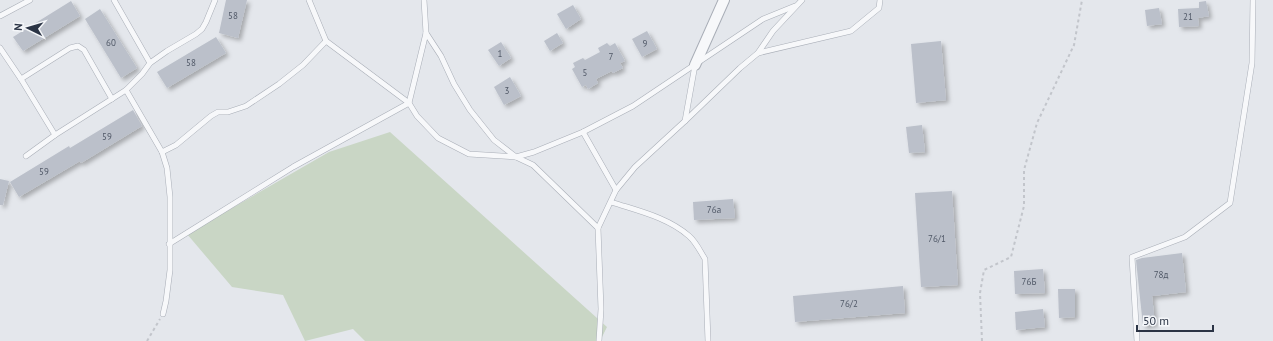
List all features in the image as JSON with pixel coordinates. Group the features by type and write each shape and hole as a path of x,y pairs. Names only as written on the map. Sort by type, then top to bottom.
{"street":[{"path":"695,65 724,0"}],"lane":[{"path":"0,16 30,0"},
{"path":"114,0 150,63"},
{"path":"26,156 55,135 126,90 142,74 150,63 196,34 202,29 215,0"},
{"path":"309,0 326,41 409,103 417,116 438,138 469,154 516,157 534,152 583,132 633,106 763,19 795,6"},
{"path":"169,244 293,167 409,103 426,33 424,0"},
{"path":"599,341 601,308 598,228 616,190 635,167 686,121 758,52 773,31 802,0"},
{"path":"758,52 851,31 879,8 880,0"},
{"path":"1137,341 1132,257 1185,237 1230,203 1252,63 1253,0"},
{"path":"426,33 441,56 454,84 470,110 494,140 516,157 533,165 598,228"},
{"path":"162,152 176,145 211,116 218,112 228,112 246,106 279,84 303,65 326,41"},
{"path":"21,79 70,48 78,46 84,50 112,99"},
{"path":"0,48 55,135"},
{"path":"686,121 695,65"},
{"path":"126,90 162,152 166,168 170,197 170,270 163,314"},
{"path":"583,132 616,190"},
{"path":"611,202 662,219 689,236 698,248 705,259 708,341"}],"path":[{"path":"982,341 980,293 984,270 1011,257 1024,206 1024,170 1035,129 1074,45 1082,0"},
{"path":"147,341 163,314"}],"green space":[{"path":"390,132 607,327 600,341 365,341 353,329 305,341 283,295 232,287 187,234 329,152"}],"building":[{"path":"226,0 247,0 238,38 219,33"},
{"path":"71,1 80,16 23,51 13,37"},
{"path":"1206,1 1209,16 1198,18 1199,26 1179,27 1178,9 1199,8 1199,2"},
{"path":"573,5 581,19 566,29 557,14"},
{"path":"1159,8 1162,24 1147,26 1145,10"},
{"path":"100,9 137,68 121,78 85,19"},
{"path":"647,31 657,49 642,57 632,39"},
{"path":"557,33 563,43 550,51 544,41"},
{"path":"216,37 226,53 167,88 157,72"},
{"path":"941,41 946,100 916,103 911,44"},
{"path":"501,42 511,58 499,66 488,50"},
{"path":"607,43 610,46 615,43 625,61 620,63 623,68 613,73 612,71 596,79 598,83 588,89 586,85 582,87 572,69 575,67 573,63 583,58 585,60 600,52 598,48"},
{"path":"510,77 521,96 504,105 494,87"},
{"path":"133,110 142,126 81,163 80,161 19,197 10,182 69,146 70,148"},
{"path":"922,125 925,152 909,153 906,127"},
{"path":"0,179 9,181 3,205 0,205"},
{"path":"952,191 958,285 921,287 915,193"},
{"path":"733,199 735,218 694,220 693,202"},
{"path":"1182,253 1186,292 1152,296 1155,324 1143,326 1136,260"},
{"path":"1043,269 1045,293 1015,294 1014,271"},
{"path":"903,286 905,313 795,322 793,296"},
{"path":"1058,289 1075,289 1075,317 1059,318"},
{"path":"1043,309 1045,327 1016,330 1015,312"}]}
